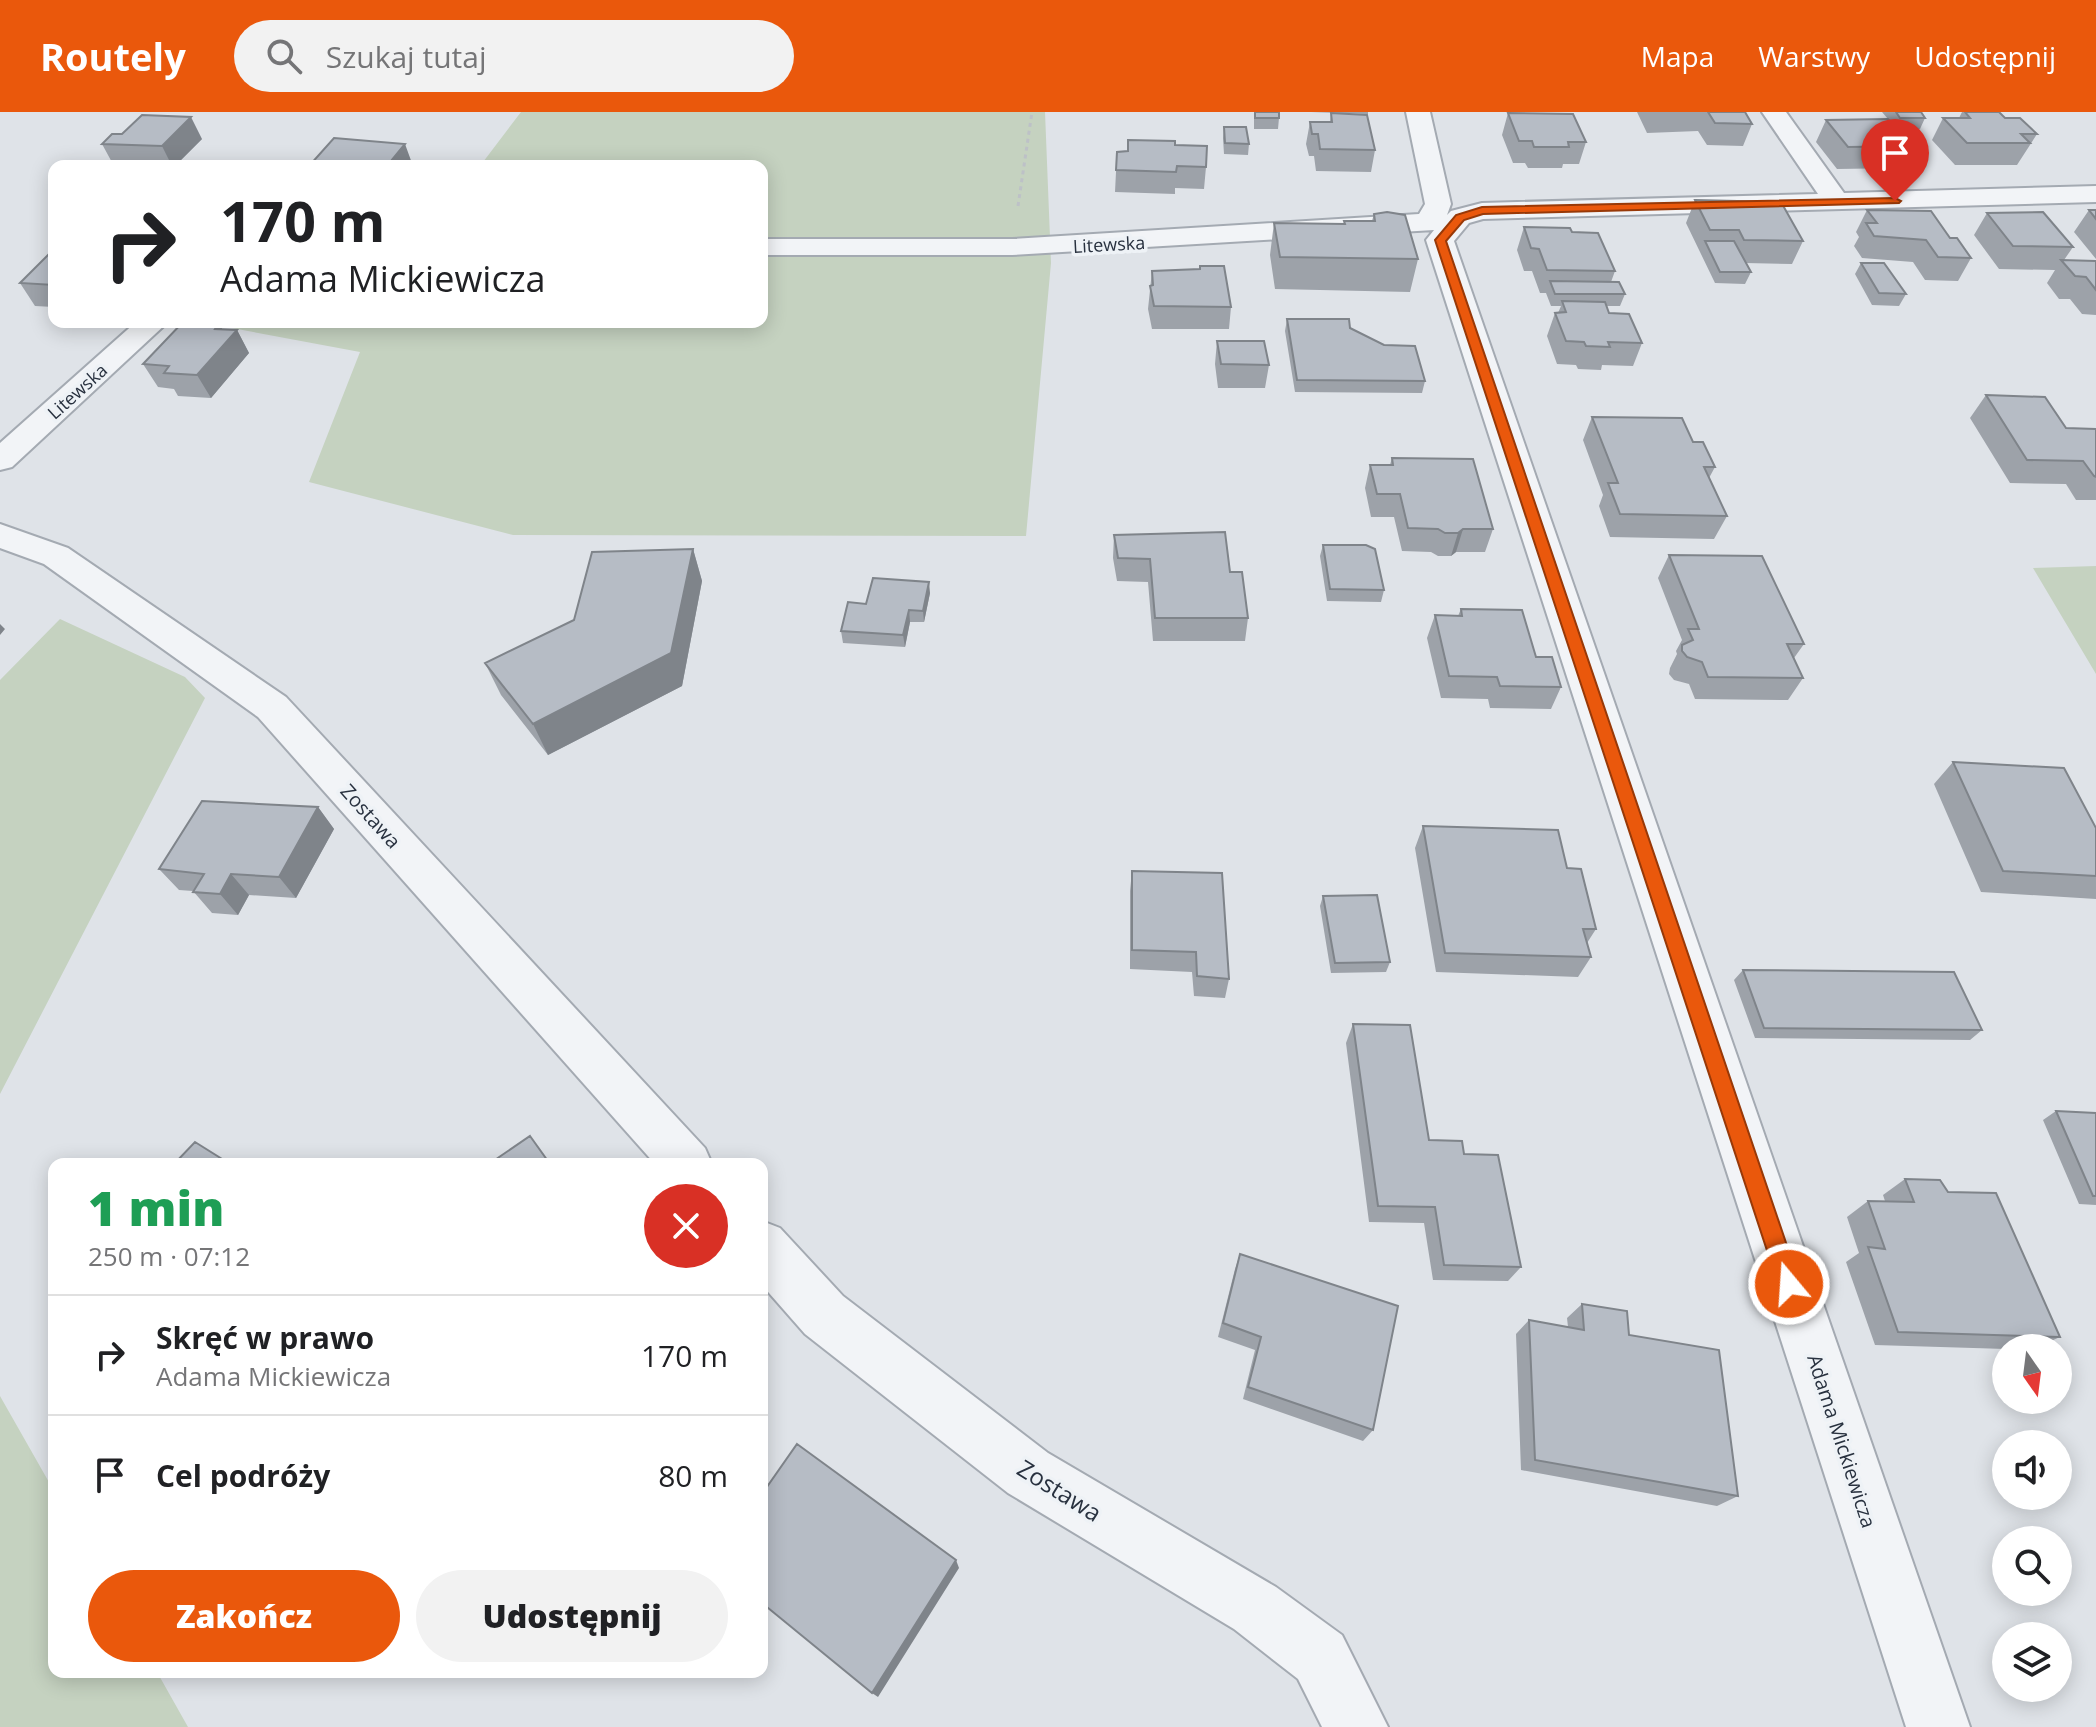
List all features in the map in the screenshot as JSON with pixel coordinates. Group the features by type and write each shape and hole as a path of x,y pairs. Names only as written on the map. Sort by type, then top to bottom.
{"street":[{"path":"1418,112 1441,222 1482,211 2096,194"},
{"path":"1774,112 1838,203"},
{"name":"Litewska","path":"768,247 838,250 1087,247 1441,222"},
{"name":"Adama Mickiewicza","path":"1441,222 1440,240 1938,1727"},
{"name":"Litewska","path":"0,460 146,328"},
{"name":"Zostawa","path":"0,535 56,556 272,707 682,1158"},
{"name":"Zostawa","path":"768,1253 824,1315 1028,1473 1255,1608 1320,1657 1356,1727"}],"path":[{"path":"1012,248 1032,112"}],"green space":[{"path":"521,112 1045,112 1051,263 1026,536 513,535 309,482 360,352 232,328 768,328 768,160 485,160"},
{"path":"2096,566 2096,674 2033,568"},
{"path":"60,619 185,677 205,698 0,1094 0,680"},
{"path":"0,1396 48,1480 48,1678 160,1678 188,1727 0,1727"}],"building":[{"path":"1255,112 1279,112 1279,118 1255,118"},
{"path":"1708,112 1745,112 1752,124 1715,123"},
{"path":"1896,112 1921,112 1925,118 1900,118"},
{"path":"1965,112 1999,112 2005,118 2020,118 2037,134 2021,134 2030,143 1967,143 1943,118 1970,118"},
{"path":"1331,113 1367,115 1375,150 1320,149 1318,134 1312,134 1310,122 1332,122"},
{"path":"1508,113 1573,114 1586,142 1568,142 1569,147 1534,147 1532,141 1519,141"},
{"path":"142,115 191,117 162,146 102,144 112,134 122,134"},
{"path":"1888,119 1913,146 1848,147 1826,120"},
{"path":"1224,127 1246,127 1249,144 1225,143"},
{"path":"334,138 405,144 392,160 314,160"},
{"path":"1128,140 1175,141 1175,145 1207,146 1206,167 1177,166 1176,172 1116,170 1117,152 1128,151"},
{"path":"1695,200 1781,202 1803,241 1744,240 1739,230 1710,230"},
{"path":"1867,210 1931,211 1950,238 1957,238 1971,258 1938,257 1926,240 1874,236 1866,223 1877,223"},
{"path":"1387,212 1405,215 1418,259 1280,257 1274,223 1345,224 1344,221 1375,221 1374,214"},
{"path":"2043,212 2073,247 2013,246 1987,213"},
{"path":"1524,227 1570,228 1572,232 1598,233 1615,271 1547,270 1539,249 1531,248"},
{"path":"1705,241 1734,241 1751,272 1720,272"},
{"path":"48,255 48,285 20,283"},
{"path":"2061,260 2096,261 2096,290 2086,277 2075,276"},
{"path":"1861,263 1884,263 1906,294 1879,293"},
{"path":"1200,266 1224,266 1231,307 1154,306 1150,286 1153,285 1152,271 1200,269"},
{"path":"1550,281 1619,282 1625,294 1555,294"},
{"path":"1562,301 1605,302 1609,313 1629,314 1642,343 1608,342 1610,347 1566,341 1555,313 1566,312"},
{"path":"1287,319 1349,319 1350,328 1384,345 1415,346 1425,381 1297,380"},
{"path":"177,328 237,330 197,375 164,373 169,366 143,364"},
{"path":"1217,341 1264,341 1269,365 1221,364"},
{"path":"1986,395 2045,397 2066,428 2096,429 2096,477 2083,461 2027,460"},
{"path":"1592,417 1682,418 1693,442 1703,442 1715,467 1704,467 1727,516 1620,514 1608,483 1618,483"},
{"path":"1392,458 1473,459 1493,529 1463,529 1458,533 1445,533 1438,529 1408,528 1400,494 1377,494 1370,465 1393,465"},
{"path":"1225,532 1230,572 1242,572 1248,618 1155,618 1150,559 1118,558 1114,535"},
{"path":"1323,545 1366,545 1375,549 1384,590 1330,589"},
{"path":"693,549 671,653 533,724 485,663 574,620 592,552"},
{"path":"1669,555 1762,556 1804,644 1787,644 1803,678 1708,677 1702,662 1687,657 1682,651 1682,645 1693,640 1688,629 1699,629"},
{"path":"873,578 929,582 923,611 909,610 903,635 841,631 848,602 866,604"},
{"path":"1461,609 1522,610 1536,657 1552,657 1561,687 1500,686 1497,677 1449,676 1435,615 1462,616"},
{"path":"1953,762 2064,768 2096,828 2096,876 2003,871"},
{"path":"202,801 318,807 279,877 231,874 220,894 193,892 204,874 159,869"},
{"path":"1423,826 1558,830 1567,868 1581,869 1596,929 1583,929 1591,957 1445,953"},
{"path":"1132,871 1222,873 1229,979 1197,976 1196,952 1132,950"},
{"path":"1377,895 1390,962 1335,963 1323,896"},
{"path":"1743,970 1954,972 1982,1030 1764,1028"},
{"path":"1353,1024 1410,1025 1429,1140 1462,1141 1464,1154 1498,1155 1521,1267 1444,1265 1435,1207 1378,1206"},
{"path":"2056,1111 2096,1113 2096,1196 2093,1196"},
{"path":"530,1136 546,1158 498,1158"},
{"path":"195,1142 220,1158 180,1158"},
{"path":"1905,1179 1940,1180 1948,1192 1996,1193 2059,1334 1898,1332 1868,1247 1885,1249 1868,1201 1914,1202"},
{"path":"1240,1254 1398,1306 1373,1430 1248,1387 1261,1337 1223,1323"},
{"path":"1582,1304 1627,1311 1629,1335 1719,1350 1738,1496 1535,1460 1529,1320 1584,1330"},
{"path":"797,1444 956,1560 872,1693 768,1608 768,1485"}],"route":[{"path":"1789,1284 1440,240 1460,217 1482,211 1895,201"}]}
